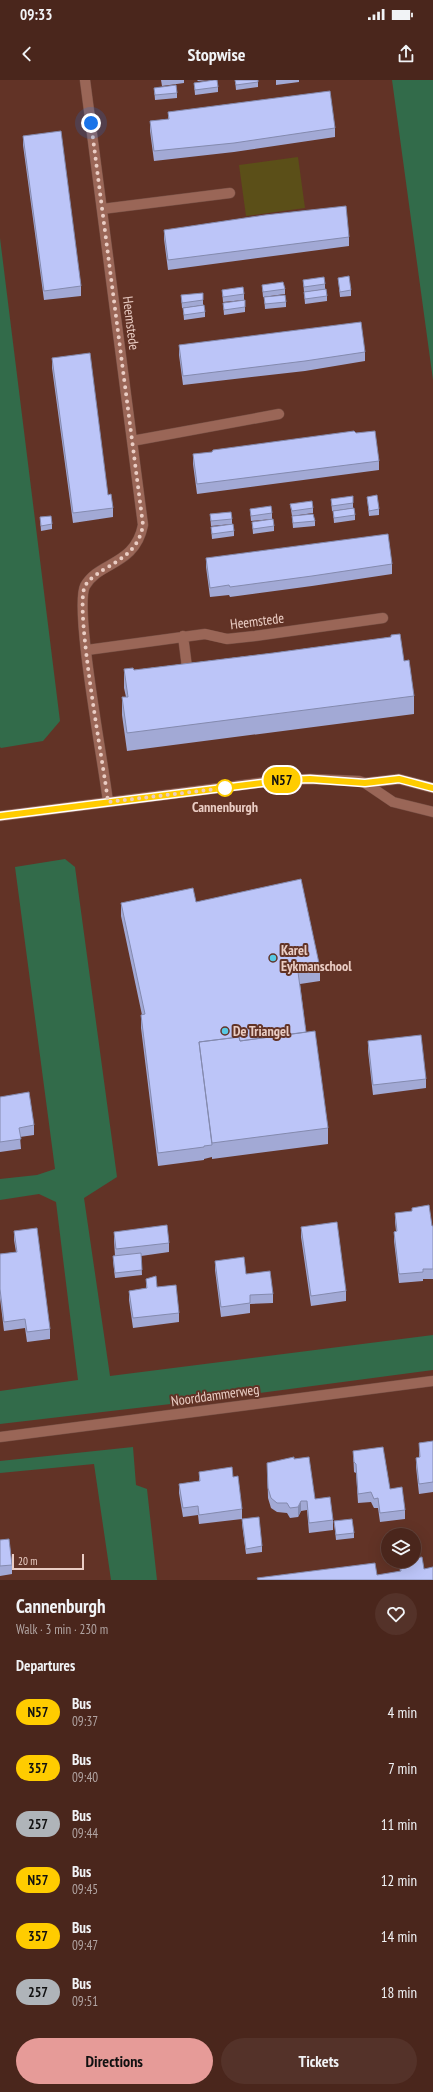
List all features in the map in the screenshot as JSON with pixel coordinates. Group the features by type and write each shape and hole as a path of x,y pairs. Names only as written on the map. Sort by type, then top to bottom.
{"street":[{"name":"Heemstede","path":"85,80 143,525 141,538 124,558 92,578 86,586 82,596 87,650 108,802"},
{"path":"102,209 230,193"},
{"path":"132,441 279,414"},
{"name":"Heemstede","path":"87,650 205,634 227,639 383,618"},
{"path":"183,636 188,675"},
{"path":"0,816 274,781 310,779 365,783 399,779 433,788"},
{"path":"365,783 393,802 433,812"},
{"name":"Noorddammerweg","path":"0,1437 433,1381"}],"shaded area":[{"path":"392,80 433,80 433,380"},
{"path":"298,157 305,208 246,216 239,165"},
{"path":"0,238 60,721 43,741 1,748 0,747"},
{"path":"65,859 75,867 117,1177 84,1198 110,1376 433,1335 433,1370 222,1398 0,1424 0,1391 78,1380 56,1202 39,1194 0,1200 0,1179 37,1175 55,1169 15,867"},
{"path":"133,1447 136,1485 147,1489 157,1580 111,1580 94,1464 0,1473 0,1461"}],"building":[{"path":"217,80 218,87 195,90 194,83"},
{"path":"235,80 258,80 258,82 236,85"},
{"path":"176,85 177,93 155,95 154,88"},
{"path":"330,91 335,128 234,143 154,151 150,121 169,119 168,112"},
{"path":"61,131 81,286 44,291 23,136"},
{"path":"346,206 349,237 168,260 164,230 265,215"},
{"path":"349,276 351,290 340,292 338,278"},
{"path":"324,277 325,284 304,287 303,280"},
{"path":"283,282 285,289 263,292 262,285"},
{"path":"243,287 244,294 223,297 222,290"},
{"path":"326,289 327,296 305,299 304,292"},
{"path":"203,293 203,300 182,303 181,295"},
{"path":"285,295 286,302 265,304 264,297"},
{"path":"245,300 245,307 224,310 223,303"},
{"path":"204,305 205,312 184,315 183,308"},
{"path":"361,322 365,352 183,376 179,345"},
{"path":"90,353 108,495 111,494 113,508 73,513 52,358"},
{"path":"354,431 356,433 375,431 379,461 197,484 193,454"},
{"path":"377,495 379,509 369,511 367,497"},
{"path":"353,496 353,503 332,506 331,499"},
{"path":"312,501 313,508 292,511 290,504"},
{"path":"271,506 272,513 251,516 250,509"},
{"path":"354,508 355,515 334,518 333,511"},
{"path":"231,512 232,519 211,521 210,514"},
{"path":"313,514 315,521 293,523 292,516"},
{"path":"51,516 52,524 41,526 40,517"},
{"path":"273,519 274,526 253,529 252,522"},
{"path":"233,524 234,531 212,534 211,527"},
{"path":"388,534 392,564 230,587 229,585 210,588 206,558"},
{"path":"400,634 404,661 409,660 414,696 127,733 122,697 128,697 124,669 133,668 134,670 273,653 391,637 391,635"},
{"path":"301,879 320,968 298,972 306,1032 240,1041 239,1037 199,1042 212,1145 158,1153 141,1015 145,1014 121,903 193,888 196,902"},
{"path":"315,1031 328,1128 212,1143 199,1042 239,1037 240,1041"},
{"path":"421,1035 426,1079 373,1085 368,1041"},
{"path":"29,1092 34,1125 19,1128 21,1139 0,1142 0,1097"},
{"path":"429,1205 433,1226 433,1269 423,1269 423,1272 399,1274 394,1232 397,1231 395,1213 412,1211 412,1208"},
{"path":"337,1222 346,1291 311,1296 301,1227"},
{"path":"167,1225 169,1243 116,1249 114,1232"},
{"path":"37,1228 50,1329 27,1332 25,1319 4,1322 0,1289 0,1254 17,1252 14,1231"},
{"path":"141,1253 142,1270 115,1273 113,1256"},
{"path":"244,1257 246,1274 270,1271 273,1294 250,1295 250,1303 221,1307 215,1261"},
{"path":"156,1276 157,1287 176,1285 179,1313 133,1318 129,1291 147,1288 146,1279"},
{"path":"433,1441 433,1482 419,1484 416,1458 420,1457 419,1443"},
{"path":"383,1447 390,1489 402,1487 405,1510 380,1513 378,1498 374,1499 371,1492 358,1494 356,1464 354,1462 353,1451"},
{"path":"294,1457 294,1459 309,1457 315,1499 330,1497 333,1520 309,1523 307,1501 301,1501 298,1507 290,1508 287,1503 277,1503 271,1498 268,1488 267,1463"},
{"path":"232,1467 233,1477 238,1476 242,1509 199,1515 198,1506 183,1508 179,1484 200,1481 199,1472"},
{"path":"259,1517 262,1546 246,1549 242,1519"},
{"path":"352,1519 354,1533 336,1535 334,1521"},
{"path":"9,1539 12,1565 0,1566 0,1540"},
{"path":"421,1557 424,1569 433,1567 433,1580 258,1580 257,1578 375,1563 377,1575 401,1571 401,1568 421,1568"}],"bus line":[{"name":"N57","path":"0,816 286,780 310,779 359,781 365,783 399,779 433,788"}],"place":[{"name":"Cannenburgh","path":"225,788"},
{"name":"Karel Eykmanschool","path":"273,958"},
{"name":"De Triangel","path":"225,1031"}],"route":[{"path":"91,123 143,525 141,538 124,558 92,578 86,586 82,596 87,650 105,771 108,802 225,788"}]}
